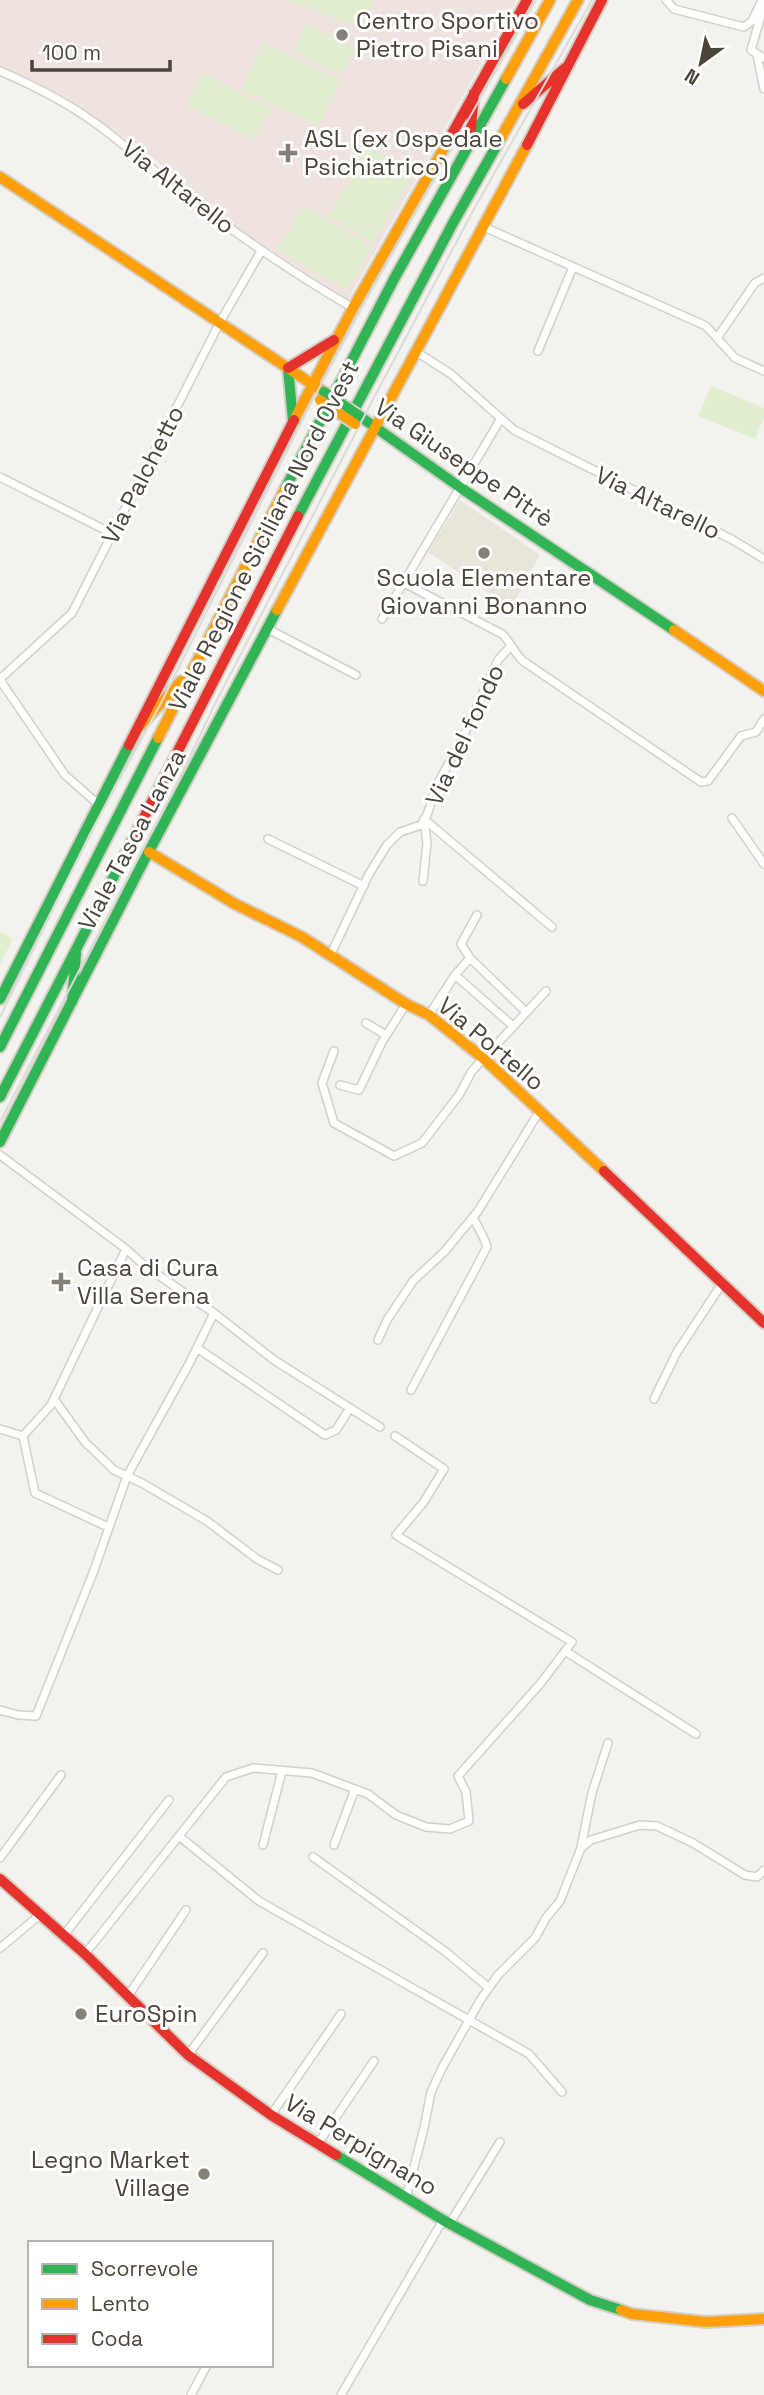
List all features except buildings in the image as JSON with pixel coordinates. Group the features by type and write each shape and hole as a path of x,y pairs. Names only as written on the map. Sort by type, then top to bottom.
{"street":[{"name":"Viale Regione Siciliana Nord Ovest","path":"0,999 306,397 353,308 527,0"},
{"name":"Viale Regione Siciliana Nord Ovest","path":"0,1047 190,671 388,291 550,0"},
{"name":"Viale Regione Siciliana Nord Ovest","path":"0,1097 341,432 578,0"},
{"name":"Viale Regione Siciliana Nord Ovest","path":"364,449 602,0"},
{"path":"666,0 674,9 744,27 752,21 763,2"},
{"path":"763,2 751,50 760,57 764,89"},
{"path":"516,111 565,68"},
{"name":"Via Altarello","path":"0,71 50,95 107,132 261,251 353,308"},
{"path":"470,142 474,93"},
{"name":"Via Giuseppe Pitrè","path":"1,178 313,384 322,396 356,419 375,428 764,691"},
{"path":"484,227 706,326 735,358 764,371"},
{"name":"Via Palchetto","path":"0,679 72,613 219,324 261,251"},
{"path":"538,351 573,267"},
{"path":"717,338 755,283 764,278"},
{"path":"293,422 288,368 337,339"},
{"name":"Via Altarello","path":"415,351 452,374 514,430 733,540 764,559"},
{"name":"Via Giuseppe Pitrè","path":"306,397 322,396"},
{"name":"Via Giuseppe Pitrè","path":"356,419 363,431 364,449"},
{"path":"382,619 500,420"},
{"name":"Viale Tasca Lanza","path":"0,1142 149,852 364,449"},
{"path":"1,478 113,534"},
{"path":"404,583 502,634 513,652 523,660 704,782 741,736 756,732 764,719"},
{"path":"268,629 356,675"},
{"name":"Via del fondo","path":"422,822 437,785 463,737 498,660 511,646"},
{"path":"140,726 190,671"},
{"path":"0,679 65,775 99,805"},
{"path":"732,818 764,864"},
{"path":"422,822 427,832 423,881"},
{"path":"330,956 387,845 400,832 422,822"},
{"path":"422,822 552,927"},
{"path":"268,839 364,886"},
{"name":"Via Portello","path":"149,852 235,904 302,937 405,1007 429,1015 483,1059 764,1323"},
{"path":"477,915 461,944 470,958 526,1012"},
{"path":"72,1002 77,947"},
{"path":"429,1015 455,975 470,958"},
{"path":"455,975 513,1026"},
{"path":"334,1051 322,1083 334,1123 394,1156 422,1143 483,1059 546,992"},
{"path":"341,1085 359,1090 386,1035 405,1007"},
{"path":"366,1023 386,1035"},
{"path":"378,1340 387,1320 413,1281 445,1251 473,1217 540,1112"},
{"path":"0,1155 274,1360 380,1427"},
{"path":"411,1390 487,1247 484,1235 477,1228 473,1217"},
{"path":"23,1436 51,1405 126,1249"},
{"path":"654,1399 677,1352 723,1282"},
{"path":"0,1710 36,1716 93,1573 127,1476 214,1313"},
{"path":"197,1348 325,1436 336,1430 350,1408"},
{"path":"54,1399 85,1442 114,1470 207,1521 257,1559 278,1570"},
{"path":"0,1429 23,1436"},
{"path":"23,1436 36,1493 108,1527"},
{"path":"85,1954 226,1777 253,1768 312,1773 368,1794 397,1815 426,1827 450,1829 469,1821 466,1792 458,1776 531,1694 572,1642 396,1535 423,1503 444,1469 395,1436"},
{"path":"565,1651 696,1734"},
{"path":"406,2198 431,2092 442,2068 498,1975 535,1938 560,1901 581,1847 592,1793 608,1743"},
{"path":"263,1845 282,1771"},
{"path":"0,1858 61,1775"},
{"path":"334,1845 355,1789"},
{"path":"64,1935 169,1800"},
{"path":"581,1847 591,1840 640,1825 657,1826 693,1843 745,1875 757,1877 764,1870"},
{"path":"179,1836 259,1901 529,2054 562,2092"},
{"path":"313,1857 446,1952 489,1988"},
{"name":"Via Perpignano","path":"0,1878 85,1954 188,2055 317,2145 446,2222 590,2300 632,2314 706,2322 764,2319"},
{"path":"128,1996 186,1910"},
{"path":"0,1948 41,1914"},
{"path":"188,2055 263,1953"},
{"path":"271,2115 341,2014"},
{"path":"317,2145 373,2061"},
{"path":"341,2395 446,2222 500,2142"},
{"path":"191,2395 206,2367"}],"shaded area":[{"name":"ASL (ex Ospedale Psichiatrico)","path":"0,0 517,0 348,300 235,227 193,194 175,175 61,95 0,67"},
{"name":"Scuola Elementare Giovanni Bonanno","path":"460,500 540,555 511,608 428,552"}],"green space":[{"path":"288,0 373,0 362,28"},
{"path":"307,24 355,48 342,75 294,51"},
{"path":"263,43 340,80 319,126 241,89"},
{"path":"203,74 270,108 254,140 186,106"},
{"path":"368,146 413,172 374,242 329,217"},
{"path":"303,207 372,246 348,290 278,251"},
{"path":"711,386 764,408 764,418 755,439 698,416"},
{"path":"0,932 13,939 0,964"}],"tram line":[{"path":"0,1017 91,832 161,703 306,413 365,302 536,0"},
{"path":"0,1122 368,409 473,211 592,0"}],"traffic: fast":[{"path":"285,489 394,279 506,79"},
{"path":"298,516 502,136"},
{"path":"288,368 293,421"},
{"path":"324,392 358,415"},
{"path":"358,415 461,488 674,630"},
{"path":"0,1142 138,872 277,610"},
{"path":"0,1047 158,738"},
{"path":"0,999 129,745"},
{"path":"0,1097 135,835"},
{"path":"72,1002 76,953"},
{"path":"336,2155 443,2220 590,2300 621,2310"}],"traffic: slow":[{"path":"506,79 550,0"},
{"path":"502,136 578,0"},
{"path":"294,420 353,308 448,141"},
{"path":"277,610 527,145"},
{"path":"0,177 324,392"},
{"path":"320,400 355,424"},
{"path":"158,738 285,489"},
{"path":"674,630 764,691"},
{"path":"140,726 181,681"},
{"path":"149,852 235,904 302,937 406,1004 429,1015 483,1058 604,1171"},
{"path":"621,2310 632,2314 706,2322 764,2319"}],"traffic: jam":[{"path":"448,141 527,0"},
{"path":"527,145 602,0"},
{"path":"523,104 565,68"},
{"path":"470,139 474,93"},
{"path":"288,368 334,340"},
{"path":"129,745 294,420"},
{"path":"135,835 298,516"},
{"path":"604,1171 764,1323"},
{"path":"0,1879 85,1954 188,2055 271,2115 336,2155"}],"place":[{"name":"Centro Sportivo Pietro Pisani","path":"342,35"},
{"name":"ASL (ex Ospedale Psichiatrico)","path":"288,153"},
{"name":"Scuola Elementare Giovanni Bonanno","path":"484,553"},
{"name":"Casa di Cura Villa Serena","path":"61,1282"},
{"name":"EuroSpin","path":"81,2014"},
{"name":"Legno Market Village","path":"204,2174"}]}
